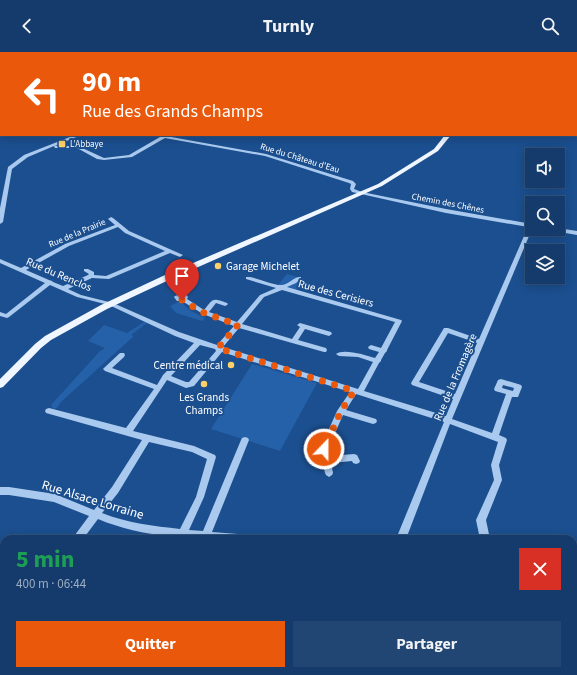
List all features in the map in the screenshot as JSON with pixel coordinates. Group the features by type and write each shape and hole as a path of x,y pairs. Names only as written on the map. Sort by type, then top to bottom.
{"main road":[{"path":"0,385 38,346 48,338 128,296 380,185 436,150 447,136"}],"street":[{"path":"0,222 10,168 26,156 53,147 77,136"},
{"name":"Rue du Château d'Eau","path":"158,136 266,154 351,182 354,184 352,189 361,193"},
{"path":"53,147 78,147 104,159 130,156 164,137"},
{"name":"Chemin des Chênes","path":"361,193 446,212 525,224"},
{"path":"111,219 127,232 180,255"},
{"name":"Rue de la Prairie","path":"22,270 67,245 119,225"},
{"path":"565,231 577,233"},
{"name":"Rue de la Fromagère","path":"403,535 457,398 527,236"},
{"path":"62,288 91,276 107,278 170,251"},
{"name":"Rue du Renclos","path":"0,261 79,296 111,304 168,330 199,342 448,420 494,437"},
{"path":"86,270 92,273 91,276"},
{"name":"Rue des Cerisiers","path":"248,278 396,319 400,323 384,351"},
{"path":"166,377 186,385 191,384 262,296 299,278"},
{"path":"0,314 7,316 50,282"},
{"path":"183,299 205,313 238,325 324,350"},
{"path":"205,313 215,301 226,304"},
{"path":"294,341 302,326 329,334"},
{"path":"457,398 416,383 446,330 482,342"},
{"path":"128,432 166,377 199,342"},
{"path":"329,473 324,449 341,411 357,392 384,351 371,347"},
{"path":"339,354 358,355 378,361"},
{"path":"122,355 107,369 158,388"},
{"path":"484,535 481,520 498,480 496,465 503,440 494,437 510,393"},
{"path":"49,411 147,438 194,449 212,457 200,497 183,534"},
{"path":"341,411 373,421"},
{"path":"81,535 115,490 147,438"},
{"path":"206,535 245,440"},
{"path":"326,460 354,457 356,461"},
{"name":"Rue Alsace Lorraine","path":"0,492 9,491 55,498 96,515 129,526 183,534 206,535"}],"shaded area":[{"path":"287,274 305,279 295,291 278,285"},
{"path":"178,302 205,318 202,321 176,313 170,306"},
{"path":"144,322 147,323 131,335 134,336 61,402 57,408 53,409 51,405 99,352 105,348 88,341 104,325 127,333"},
{"path":"252,364 317,383 280,451 211,429"}],"place":[{"name":"L'Abbaye","path":"62,144"},
{"name":"Garage Michelet","path":"218,266"},
{"name":"Centre médical","path":"231,365"},
{"name":"Les Grands Champs","path":"204,384"}],"route":[{"path":"182,300 183,299 202,312 238,325 218,348 354,391 329,434 324,449"}]}
